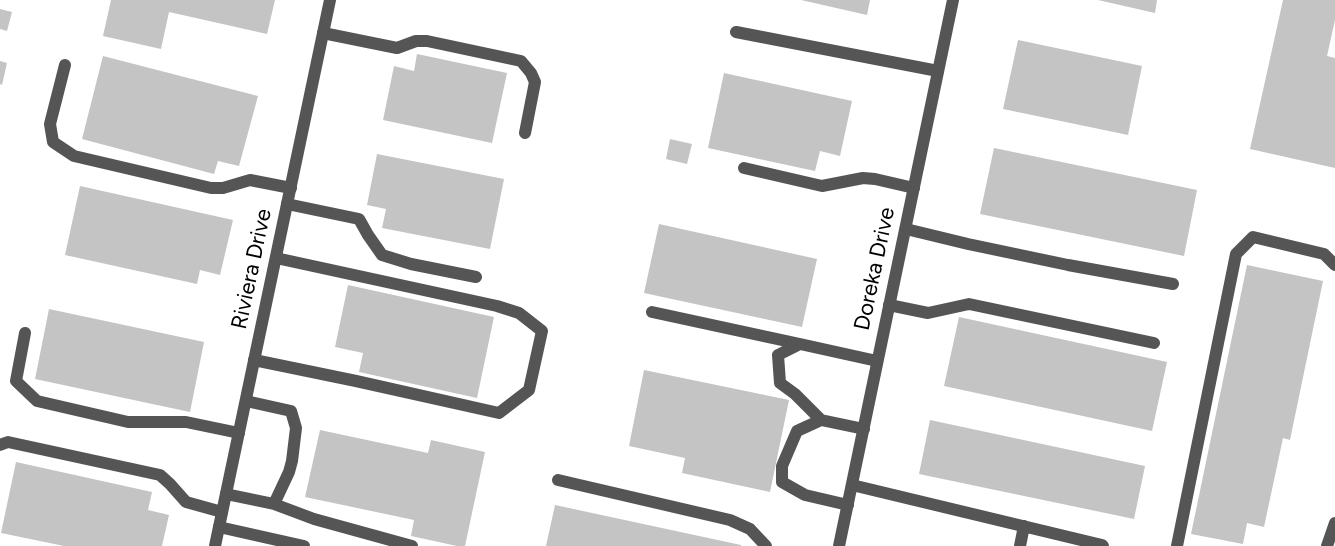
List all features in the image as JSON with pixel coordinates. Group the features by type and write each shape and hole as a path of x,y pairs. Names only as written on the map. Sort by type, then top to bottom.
{"street":[{"name":"Riviera Drive","path":"215,546 330,0"},
{"name":"Doreka Drive","path":"839,546 953,0"},
{"path":"736,32 938,71"},
{"path":"323,33 397,48 416,41 427,40 521,61 535,82 525,133"},
{"path":"65,64 50,124 53,142 74,156 211,188 223,188 250,180 291,188"},
{"path":"744,168 822,186 875,178 914,188"},
{"path":"287,204 360,219 382,255 411,264 476,277"},
{"path":"906,229 1057,263 1173,284"},
{"path":"1177,546 1236,254 1253,237 1324,254 1335,265"},
{"path":"254,360 500,413 529,390 542,331 519,313 497,306 276,258"},
{"path":"889,305 928,313 969,304 1154,343"},
{"path":"652,312 877,361"},
{"path":"25,333 16,381 37,402 128,422 186,422 239,433"},
{"path":"800,344 778,355 780,383 795,394 821,420 864,429"},
{"path":"246,401 291,411 296,428 289,472 274,504"},
{"path":"821,420 797,431 782,466 782,482 805,495 848,505"},
{"path":"0,446 8,442 160,475 186,502 222,512"},
{"path":"558,480 730,520 750,529 766,546"},
{"path":"852,485 1103,546"},
{"path":"226,494 274,504 314,519 412,546"},
{"path":"1330,543 1335,522"},
{"path":"1020,546 1024,526"},
{"path":"219,528 284,544 304,546"}],"building":[{"path":"111,0 275,0 267,34 169,12 161,49 103,36"},
{"path":"801,0 870,0 867,15"},
{"path":"1098,0 1157,0 1155,13"},
{"path":"1283,0 1335,0 1335,20 1327,56 1335,58 1335,168 1250,149"},
{"path":"0,9 12,12 7,31 0,29"},
{"path":"1018,40 1142,66 1128,135 1003,109"},
{"path":"417,54 507,73 492,143 383,120 394,66 414,71"},
{"path":"103,56 258,96 239,166 218,161 214,174 82,139"},
{"path":"0,61 7,63 2,85 0,84"},
{"path":"724,73 852,101 840,156 820,151 815,171 708,148"},
{"path":"670,139 692,144 687,164 666,159"},
{"path":"994,148 1197,190 1184,256 980,214"},
{"path":"377,154 504,179 490,249 382,228 386,209 367,205"},
{"path":"80,186 233,220 220,275 200,270 197,284 65,255"},
{"path":"659,224 817,259 802,327 644,293"},
{"path":"1247,265 1323,281 1290,440 1283,438 1264,527 1247,523 1243,544 1191,534"},
{"path":"348,285 494,317 477,398 359,372 363,353 335,347"},
{"path":"49,309 204,342 190,412 35,379"},
{"path":"959,317 1167,362 1152,431 944,386"},
{"path":"644,370 789,400 770,492 682,473 685,458 629,446"},
{"path":"930,420 1145,466 1134,519 919,474"},
{"path":"320,430 428,453 431,440 485,452 465,546 411,536 414,520 305,497"},
{"path":"16,462 152,492 148,510 169,515 162,546 64,546 1,533"},
{"path":"555,505 741,545 741,546 546,546"}]}
